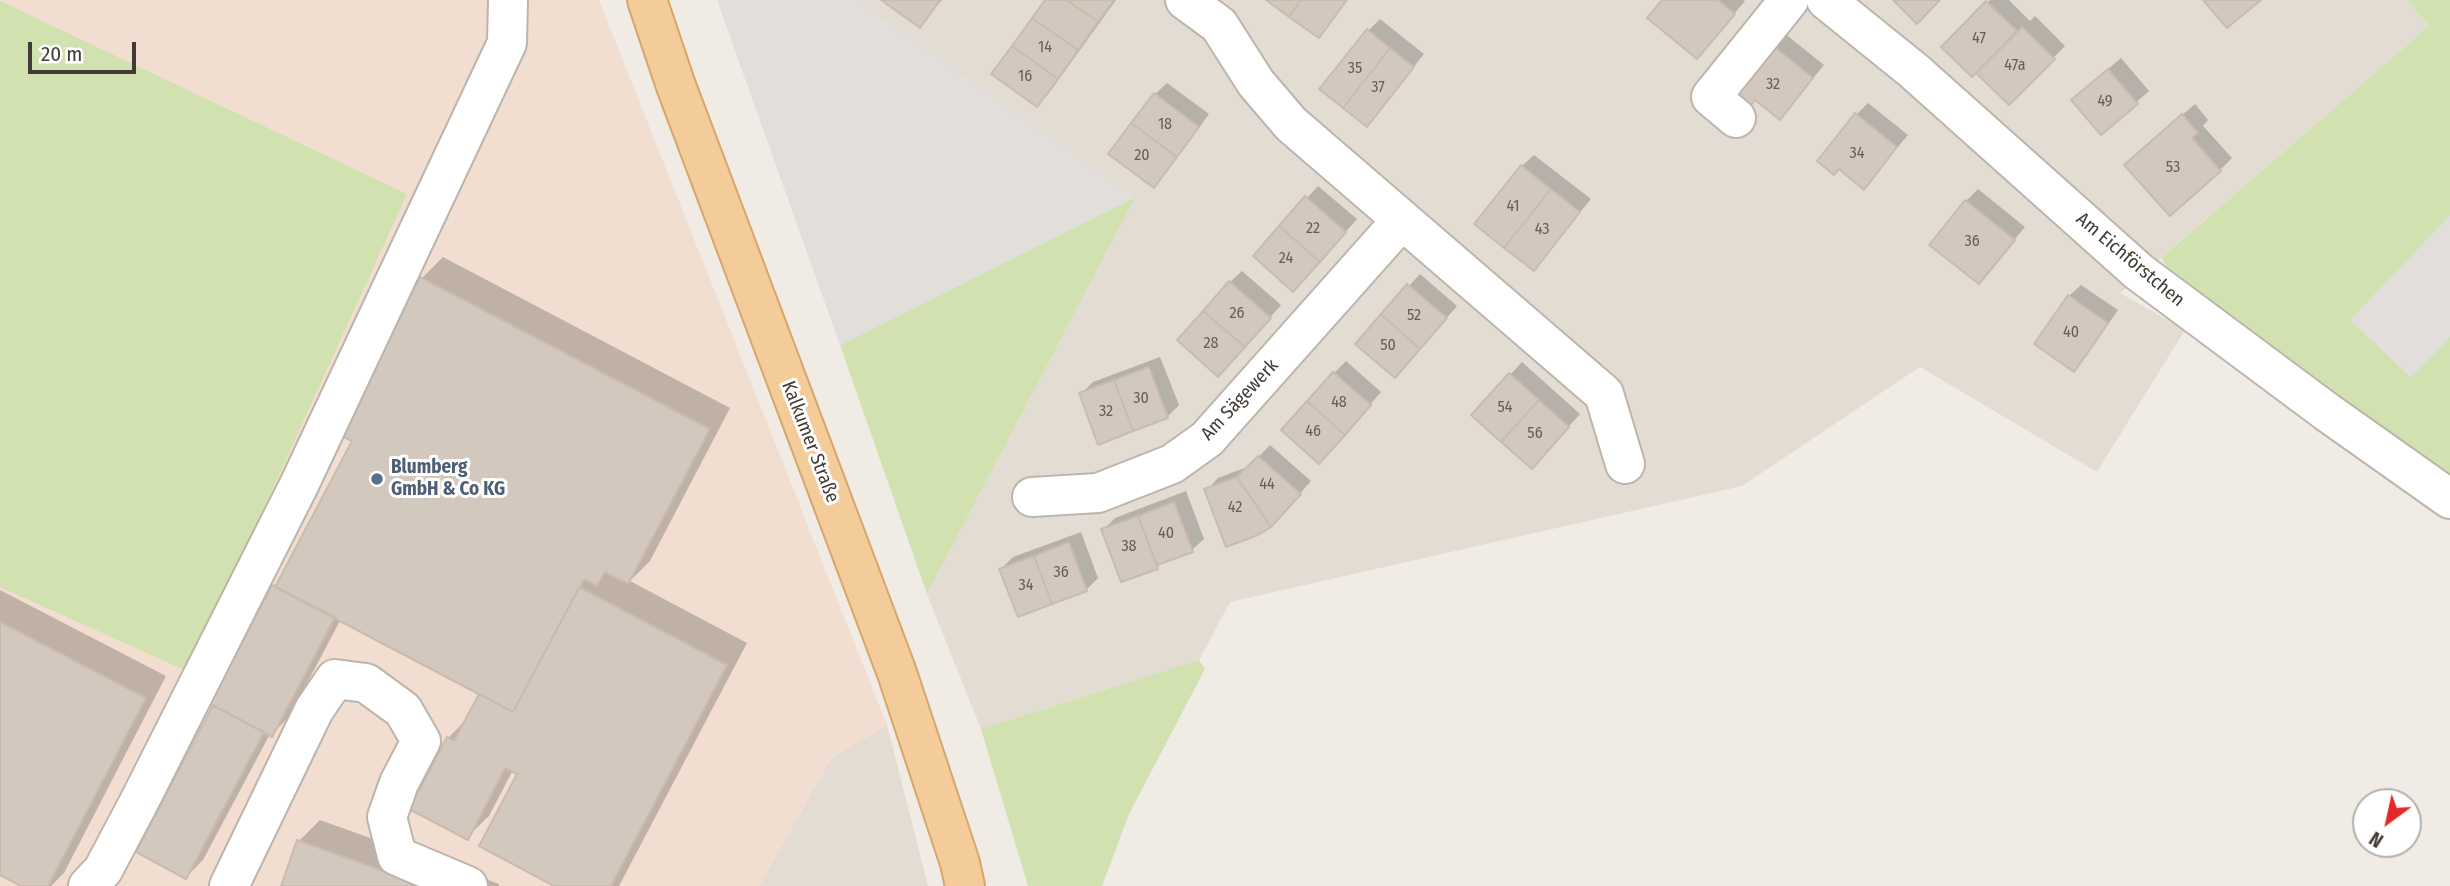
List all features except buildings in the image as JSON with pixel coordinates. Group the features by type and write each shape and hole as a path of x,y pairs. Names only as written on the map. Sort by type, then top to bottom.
{"main road":[{"name":"Kalkumer Straße","path":"647,0 676,86 897,673 960,863 965,886"}],"street":[{"path":"102,881 299,485 495,68 506,43 508,0"},
{"path":"1185,0 1219,25 1256,83 1291,124 1604,394 1625,464"},
{"path":"1736,118 1711,97 1789,0"},
{"name":"Am Eichförstchen","path":"1826,0 1914,71 2139,271 2327,412 2450,499"},
{"name":"Am Sägewerk","path":"1032,497 1098,493 1171,464 1207,439 1401,221"},
{"path":"229,886 314,710 335,679 366,683 403,710 421,741 399,782 387,817 397,856 468,886"}],"shaded area":[{"path":"0,0 599,0 887,725 831,758 759,886 0,886"},
{"path":"717,0 855,0 1135,197 840,345"},
{"path":"855,0 2407,0 2429,26 2120,293 2185,330 2097,472 1920,367 1742,486 1230,602 1199,660 981,729 927,594 1134,197"},
{"path":"2450,215 2450,337 2411,378 2350,320"},
{"path":"887,725 928,886 759,886 831,758"}],"green space":[{"path":"2407,0 2450,0 2450,486 2191,302 2161,258 2429,26"},
{"path":"0,1 407,194 189,672 0,587"},
{"path":"1135,197 927,594 840,345"},
{"path":"1199,660 1205,669 1129,814 1102,886 1028,886 981,729"}],"place":[{"name":"Blumberg GmbH & Co KG","path":"377,479"}]}
